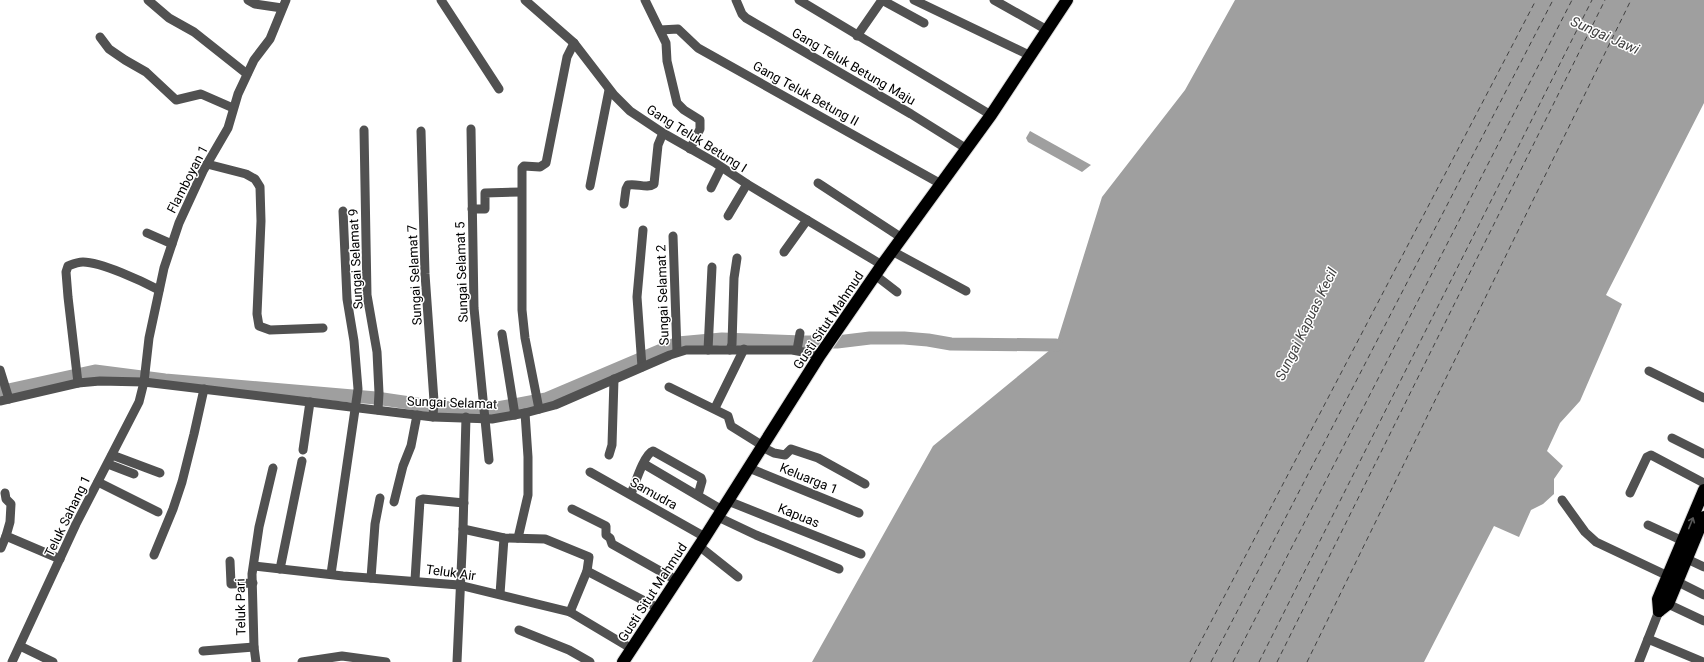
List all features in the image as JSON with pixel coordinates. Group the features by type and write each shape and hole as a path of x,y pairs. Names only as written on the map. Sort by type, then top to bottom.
{"highway":[{"name":"Gusti Situt Mahmud","path":"623,662 749,468 822,352 892,251 991,115 1029,55 1067,0"},
{"path":"1664,608 1683,541 1704,490"},
{"path":"1673,579 1687,559 1704,516"}],"street":[{"path":"148,0 169,18 194,32 247,74"},
{"path":"248,0 255,4 284,4"},
{"path":"442,0 499,89"},
{"name":"Gang Teluk Betung I","path":"525,0 574,43 609,90 630,111 663,133 807,220 879,270 897,292"},
{"path":"645,0 666,43 667,60 677,103 684,110 700,120 700,129 690,149"},
{"name":"Gang Teluk Betung Maju","path":"736,0 746,18 911,114 967,149"},
{"path":"799,0 991,115"},
{"path":"857,36 882,0 924,23"},
{"path":"914,0 1029,55"},
{"path":"994,0 1047,30"},
{"name":"Flamboyan 1","path":"144,382 149,338 159,290 164,268 179,223 207,164 228,128 233,108 247,74 254,60 270,39 284,4"},
{"name":"Gang Teluk Betung II","path":"660,30 678,29 698,48 942,184"},
{"path":"100,37 118,56 146,72 159,83 173,99 180,100 202,94 233,108"},
{"path":"539,406 524,338 522,310 522,167 540,167 546,162 567,57 574,43"},
{"path":"590,186 609,90"},
{"name":"Sungai Selamat 5","path":"470,129 474,308 489,460"},
{"name":"Sungai Selamat 9","path":"364,130 368,296 377,352 378,402"},
{"name":"Sungai Selamat 7","path":"421,131 425,274 434,401 433,414"},
{"path":"624,204 628,185 633,184 648,186 654,184 658,145 663,133"},
{"path":"207,164 246,174 255,179 258,183 261,206 257,314 259,326 270,330 323,328"},
{"path":"712,188 721,168"},
{"path":"818,183 902,238"},
{"path":"728,216 747,184"},
{"path":"472,209 485,209 485,193 521,192"},
{"path":"331,574 358,389 354,340 347,299 343,211"},
{"path":"784,252 807,220"},
{"path":"642,365 637,297 643,230"},
{"path":"147,233 172,244"},
{"name":"Sungai Selamat 2","path":"673,236 677,346"},
{"path":"892,251 966,291"},
{"path":"732,343 734,278 737,258"},
{"path":"77,381 67,281 68,266 84,262 101,266 137,279 159,290"},
{"path":"709,347 712,268"},
{"path":"502,334 514,408"},
{"name":"Sungai Selamat","path":"6,398 77,381 144,382 310,402 356,404 378,402 417,415 433,414 466,417 484,412 514,408 524,413 539,406 562,402 614,379 677,346 692,350 732,343 744,350 799,341 822,352"},
{"path":"715,408 744,350"},
{"path":"0,370 5,384 6,398"},
{"path":"1649,371 1704,398"},
{"path":"609,455 612,445 614,379"},
{"name":"Teluk Sahang 1","path":"12,662 60,559 139,402 144,382"},
{"path":"669,387 715,408 730,417 731,426 774,453 785,455 791,449 818,458 865,484"},
{"path":"154,555 173,509 182,482 204,389"},
{"path":"303,450 310,402"},
{"path":"518,538 528,495 528,456 524,413"},
{"path":"394,502 403,466 411,446 417,415"},
{"path":"457,662 466,417"},
{"path":"1672,438 1704,454"},
{"path":"631,494 650,452 653,451 700,477 702,480 698,495"},
{"path":"112,455 160,473"},
{"path":"1630,492 1647,457 1650,455 1653,455 1704,483"},
{"path":"280,569 302,461"},
{"path":"108,464 134,474"},
{"path":"644,464 722,509 756,535 839,570"},
{"name":"Teluk Pari","path":"256,662 254,647 254,566 260,527 273,468"},
{"name":"Keluarga 1","path":"749,468 859,513"},
{"name":"Samudra","path":"590,472 631,494 702,541 738,577"},
{"path":"98,482 158,512"},
{"path":"1,548 10,522 11,504 6,499 5,493"},
{"path":"371,578 375,524 380,498"},
{"path":"415,580 420,500 464,503"},
{"path":"1562,500 1585,532 1596,542 1704,595"},
{"path":"572,509 606,526 606,535 610,538 612,544 676,580"},
{"name":"Kapuas","path":"722,509 861,554"},
{"path":"1648,525 1683,541"},
{"path":"463,530 504,538 545,539 588,556 590,559 586,572 570,612"},
{"path":"6,536 60,559"},
{"path":"500,594 504,538"},
{"path":"1687,559 1704,567"},
{"path":"230,561 231,584 253,583"},
{"name":"Teluk Air","path":"254,566 459,585 500,594 570,612 632,649"},
{"path":"586,572 658,608"},
{"path":"1639,662 1648,639 1664,608 1704,621"},
{"path":"519,630 569,650 590,662"},
{"path":"1648,639 1703,662"},
{"path":"20,646 53,662"},
{"name":"Teluk Pari","path":"203,652 254,647"},
{"path":"302,662 342,659 386,662"}],"water":[{"path":"1235,0 1704,0 1704,103 1606,295 1622,304 1580,401 1560,423 1547,451 1563,466 1554,479 1554,494 1543,504 1531,510 1519,537 1494,526 1424,662 812,662 933,446 1056,345 1102,197 1185,90"},
{"path":"1030,131 1091,165 1082,172 1028,142 1026,138"}],"waterway":[{"path":"0,392 95,371 165,380 376,398 437,407 487,410 546,399 678,343 722,339 837,342 870,338 904,338 951,344 1056,345"}],"ferry route":[{"path":"1190,662 1536,0"},
{"path":"1211,662 1553,0"},
{"path":"1233,662 1572,0"},
{"path":"1259,662 1592,0"},
{"path":"1277,662 1605,0"},
{"path":"1307,662 1631,0"}],"water label":[{"name":"Sungai Jawi","path":"1605,35"},
{"name":"Sungai Kapuas Kecil","path":"1306,324"}]}
